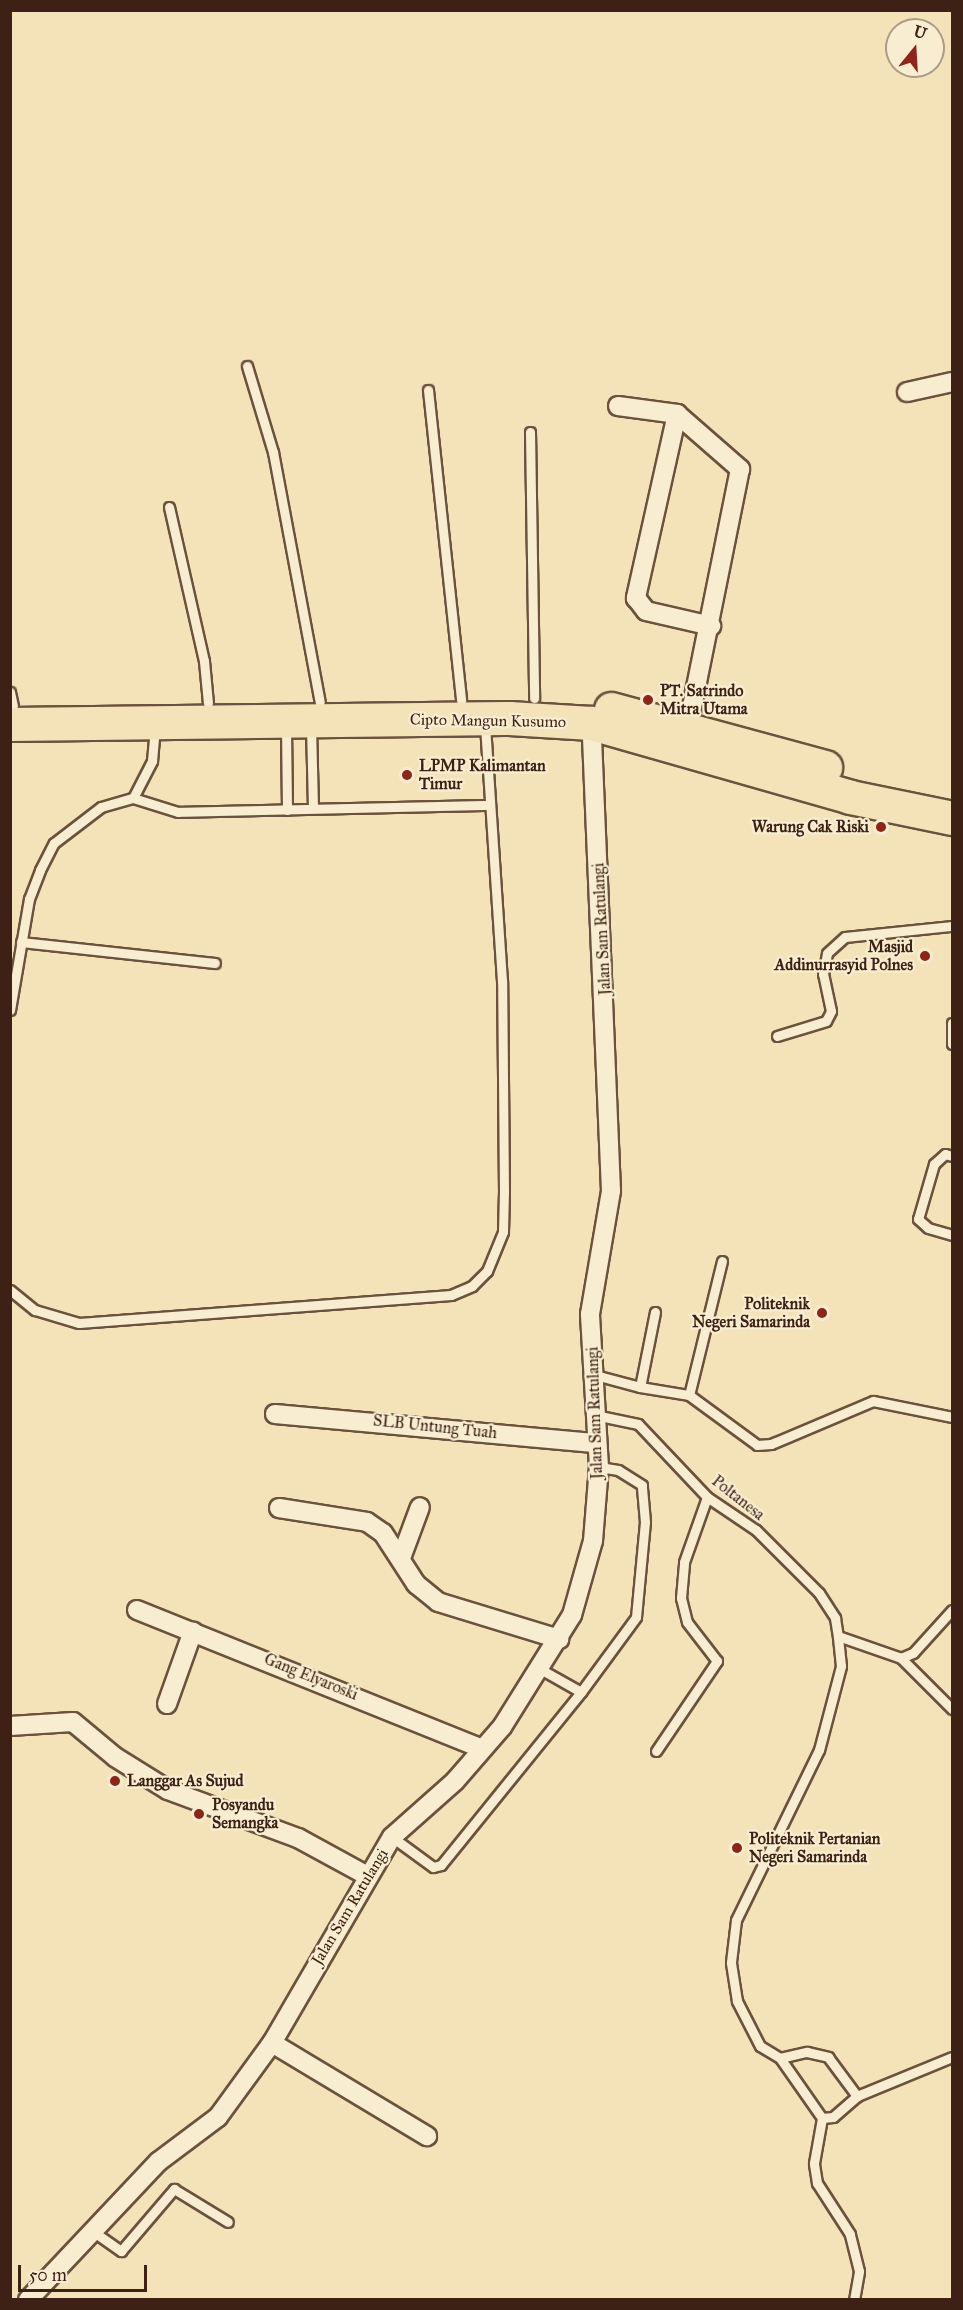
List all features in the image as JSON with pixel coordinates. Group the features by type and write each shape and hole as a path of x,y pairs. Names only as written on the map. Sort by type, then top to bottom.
{"highway":[{"name":"Cipto Mangun Kusumo","path":"11,707 155,723 473,709 534,698 582,702 685,739 908,812 952,818"},
{"name":"Cipto Mangun Kusumo","path":"82,714 208,704 306,715"},
{"name":"Cipto Mangun Kusumo","path":"473,709 591,723 685,739 952,797"}],"street":[{"path":"907,392 952,382"},
{"path":"618,406 677,414 740,469 711,626 685,739"},
{"path":"677,414 636,598 646,611 711,626"},
{"name":"Jalan Sam Ratulangi","path":"28,2300 91,2230 158,2162 218,2117 272,2043 366,1875 392,1837 482,1749 542,1670 559,1639 593,1541 599,1467 594,1443 595,1375 590,1314 611,1191 591,723"},
{"name":"SLB Untung Tuah","path":"275,1414 594,1443"},
{"path":"401,1558 420,1507"},
{"path":"279,1508 367,1522 383,1533 416,1584 438,1602 559,1639"},
{"name":"Gang Elyaroski","path":"137,1610 482,1749"},
{"path":"167,1704 193,1631"},
{"path":"10,1726 73,1722 115,1757 168,1790 298,1838 366,1875"},
{"path":"272,2043 427,2136"}],"lane":[{"path":"247,366 273,452 306,715 313,808"},
{"path":"10,1290 35,1310 79,1323 451,1295 479,1279 498,1251 504,1192 502,981 490,805 473,709 428,390"},
{"path":"531,432 534,698"},
{"path":"169,507 204,661 208,704"},
{"path":"286,810 306,715"},
{"path":"133,798 152,761 155,723"},
{"path":"10,1010 29,900 54,843 101,807 133,798 178,812 490,805"},
{"path":"777,1036 826,1021 831,1011 823,974 826,953 845,937 952,926"},
{"path":"21,942 215,963"},
{"path":"952,1023 952,1044"},
{"path":"952,1156 945,1154 934,1164 918,1219 928,1228 952,1235"},
{"path":"689,1395 722,1261"},
{"path":"640,1387 655,1312"},
{"path":"595,1375 640,1387 689,1395 763,1447 873,1401 952,1417"},
{"name":"Poltanesa","path":"595,1414 638,1424 707,1497 756,1530 800,1572 835,1618 838,1636"},
{"path":"392,1837 437,1868 580,1692 636,1617 645,1522 642,1485 618,1470 599,1467"},
{"path":"656,1751 717,1661 687,1622 681,1598 684,1562 707,1497"},
{"path":"901,1658 913,1653 952,1610"},
{"path":"854,2300 859,2271 850,2234 816,2173 822,2118 780,2058 760,2046 737,2001 731,1962 736,1920 819,1750 838,1688 838,1636 901,1658 952,1709"},
{"path":"542,1670 580,1692"},
{"path":"780,2058 807,2052 828,2057 857,2096"},
{"path":"822,2118 833,2117 857,2096 952,2057"},
{"path":"91,2230 121,2252 174,2189 228,2222"}],"place":[{"name":"PT. Satrindo Mitra Utama","path":"648,700"},
{"name":"LPMP Kalimantan Timur","path":"407,775"},
{"name":"Warung Cak Riski","path":"881,827"},
{"name":"Masjid Addinurrasyid Polnes","path":"925,956"},
{"name":"Politeknik Negeri Samarinda","path":"822,1313"},
{"name":"Langgar As Sujud","path":"115,1781"},
{"name":"Posyandu Semangka","path":"199,1814"},
{"name":"Politeknik Pertanian Negeri Samarinda","path":"737,1848"}]}
